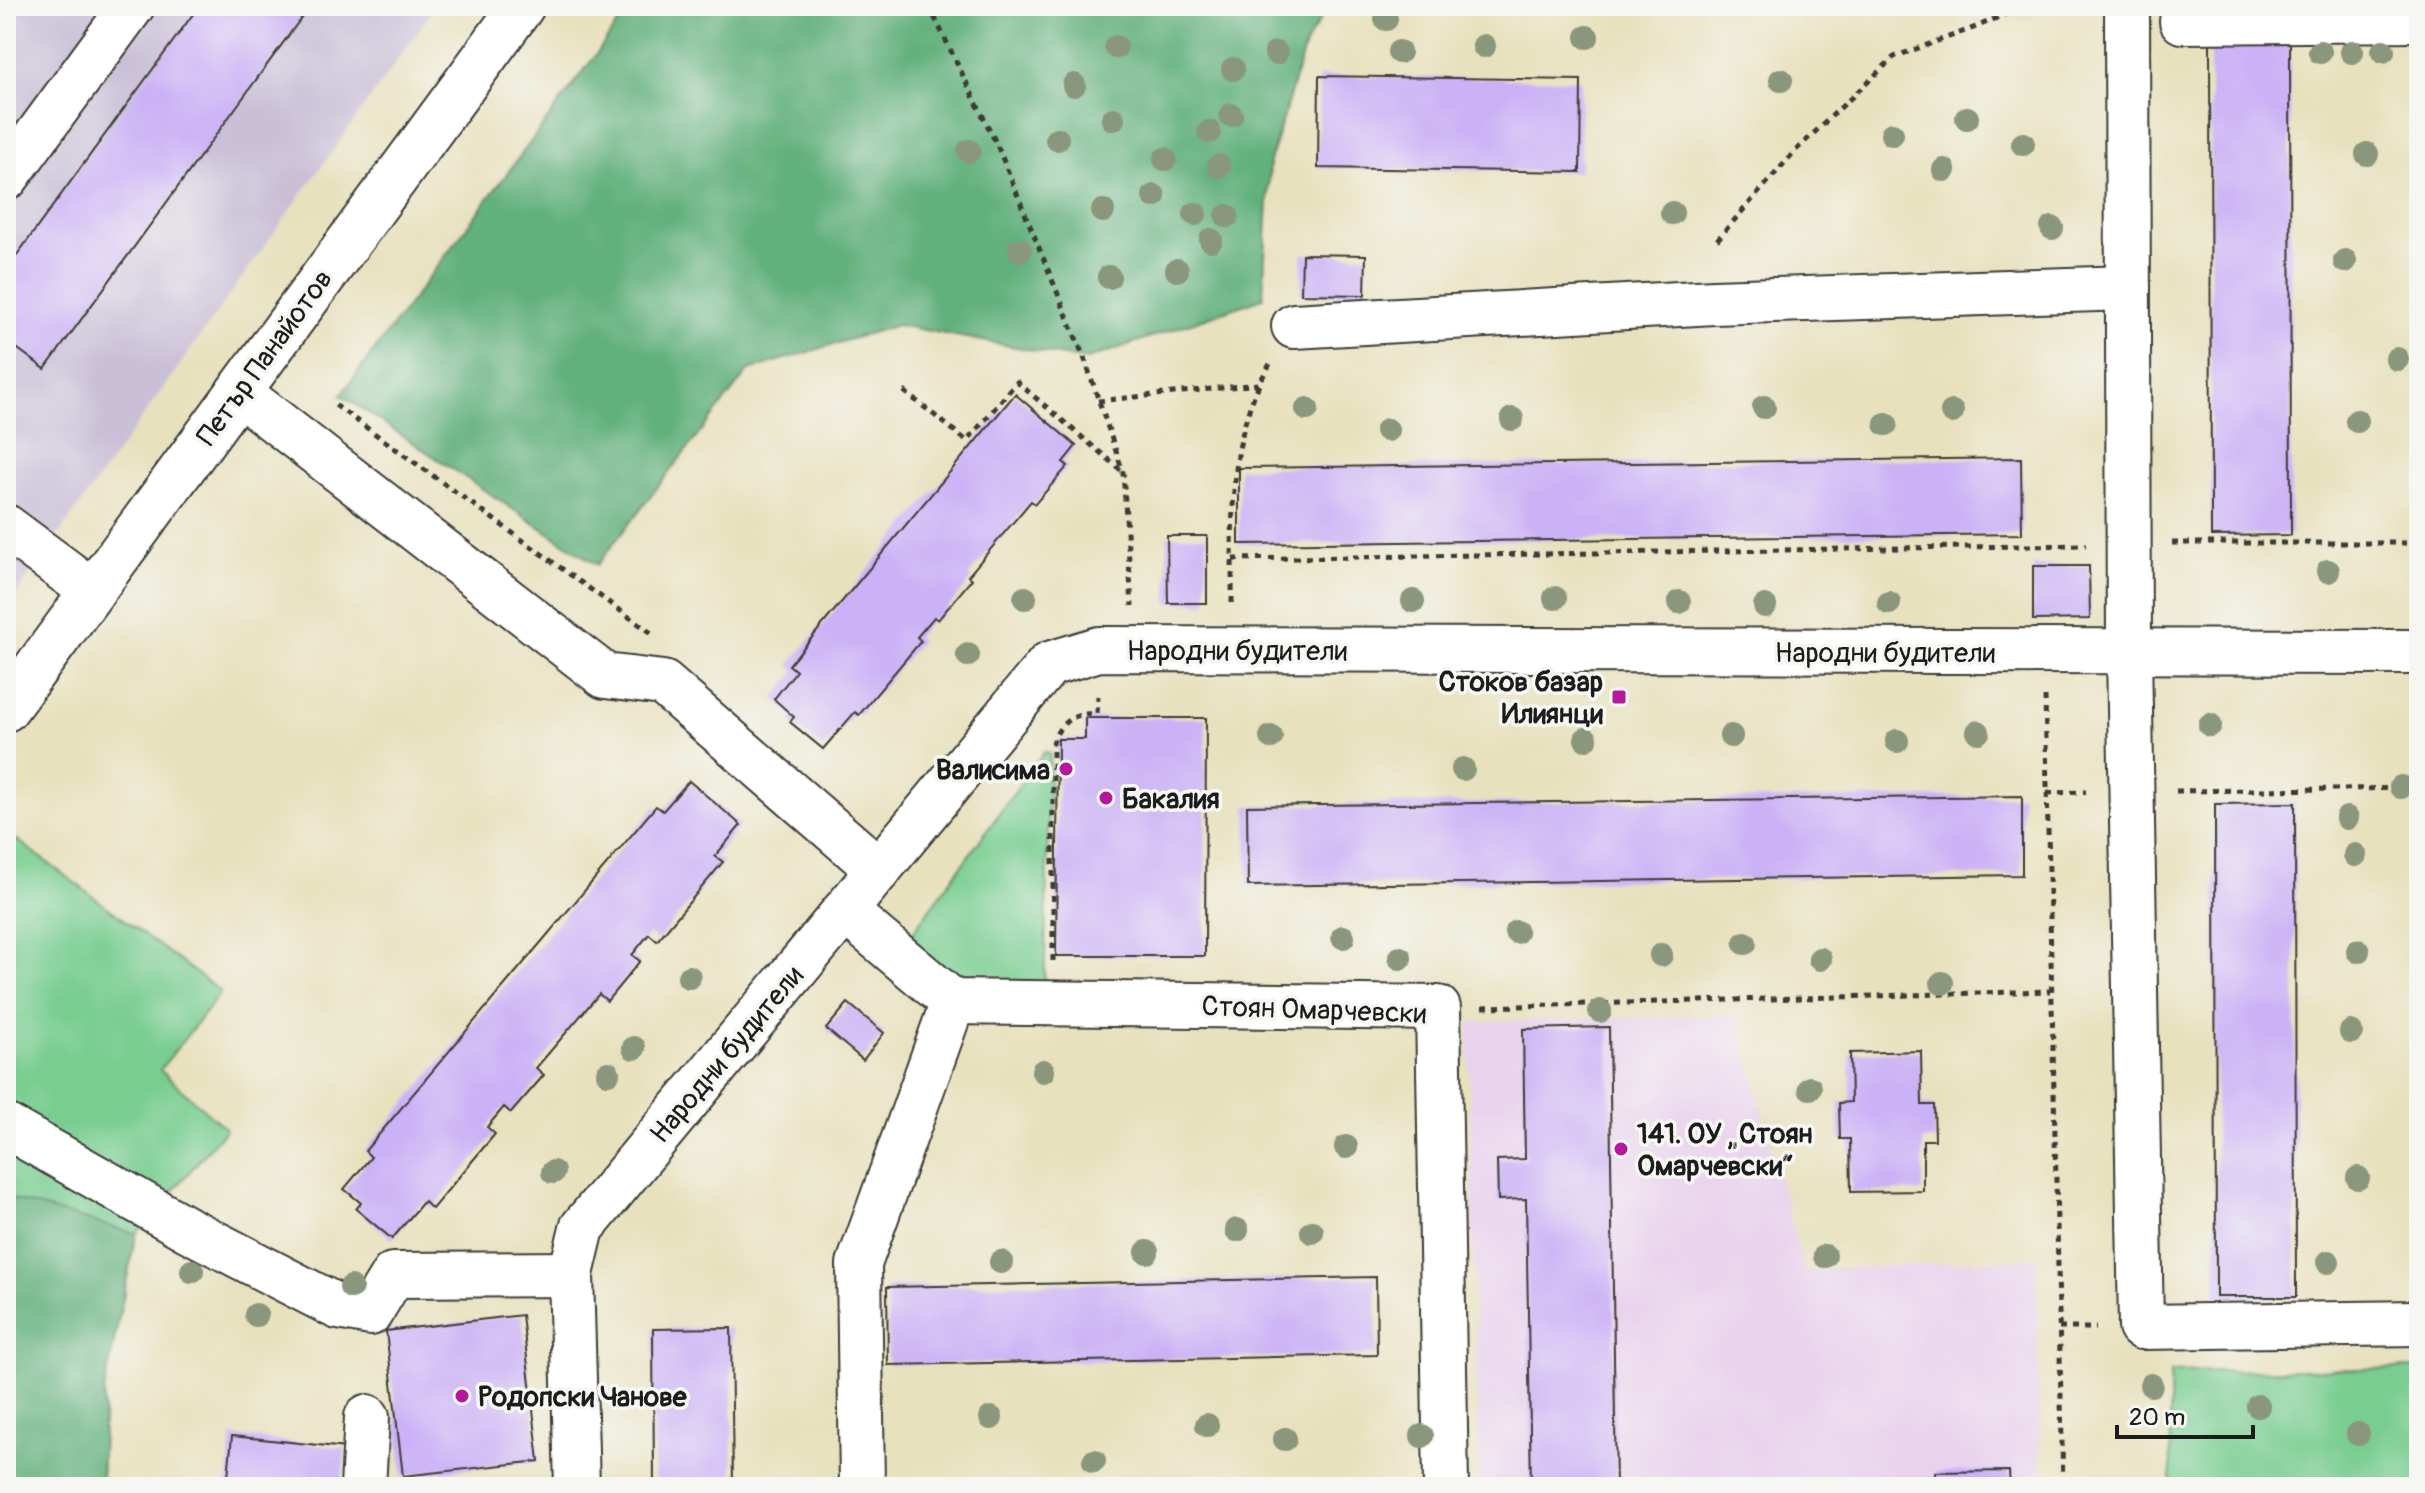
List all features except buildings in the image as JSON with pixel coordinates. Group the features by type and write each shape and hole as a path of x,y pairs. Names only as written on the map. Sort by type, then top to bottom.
{"street":[{"path":"6,178 132,6"},
{"name":"Петър Панайотов","path":"6,709 522,6"},
{"path":"2127,6 2129,652 2141,1327 2419,1323"},
{"path":"2182,21 2419,19"},
{"path":"1294,326 1714,302 2128,288"},
{"path":"238,392 605,676 663,683 879,870"},
{"path":"6,527 92,591"},
{"name":"Народни будители","path":"577,1487 571,1274 582,1228 1049,664 1099,649 2419,652"},
{"path":"845,911 953,1002 859,1264 862,1487"},
{"name":"Стоян Омарчевски","path":"953,1002 1438,1008 1446,1487"},
{"path":"6,1126 187,1229 338,1307 370,1313 393,1275 571,1274"},
{"path":"363,1487 367,1417"}],"path":[{"path":"929,6 997,145 1085,360 1123,472 1132,609"},
{"path":"1717,240 1795,151 1894,57 2024,6"},
{"path":"1232,650 1234,466 1258,384 1294,326"},
{"path":"904,391 967,441 1017,382 1123,472"},
{"path":"1098,401 1258,384"},
{"path":"329,401 659,638"},
{"path":"1233,559 2129,543 2419,543"},
{"path":"1053,1004 1053,743 1058,729 1066,720 1075,715 1097,713 1099,649"},
{"path":"2045,652 2063,1487"},
{"path":"2047,793 2419,788"},
{"path":"1438,1008 2050,991"}],"shaded area":[{"path":"6,6 436,6 6,608"},
{"name":"141. ОУ „Стоян Омарчевски“","path":"1737,1015 1804,1271 2036,1258 2041,1487 1479,1487 1468,1022"}],"green space":[{"path":"630,6 1328,6 1305,45 1270,161 1263,298 1085,360 897,325 749,370 597,565 341,395"},
{"path":"1044,752 1050,753 1044,995 947,988 908,939"},
{"path":"16,839 221,992 160,1070 226,1129 136,1234 104,1390 101,1487 6,1487 6,849"},
{"path":"6,1197 136,1234 104,1390 101,1487 6,1487"},
{"path":"2419,1368 2419,1487 2171,1487 2170,1372"}],"place":[{"name":"Стоков базар Илиянци","path":"1619,697"},
{"name":"Валисима","path":"1066,769"},
{"name":"Бакалия","path":"1106,798"},
{"name":"141. ОУ „Стоян Омарчевски“","path":"1621,1149"},
{"name":"Родопски Чанове","path":"462,1396"}]}
